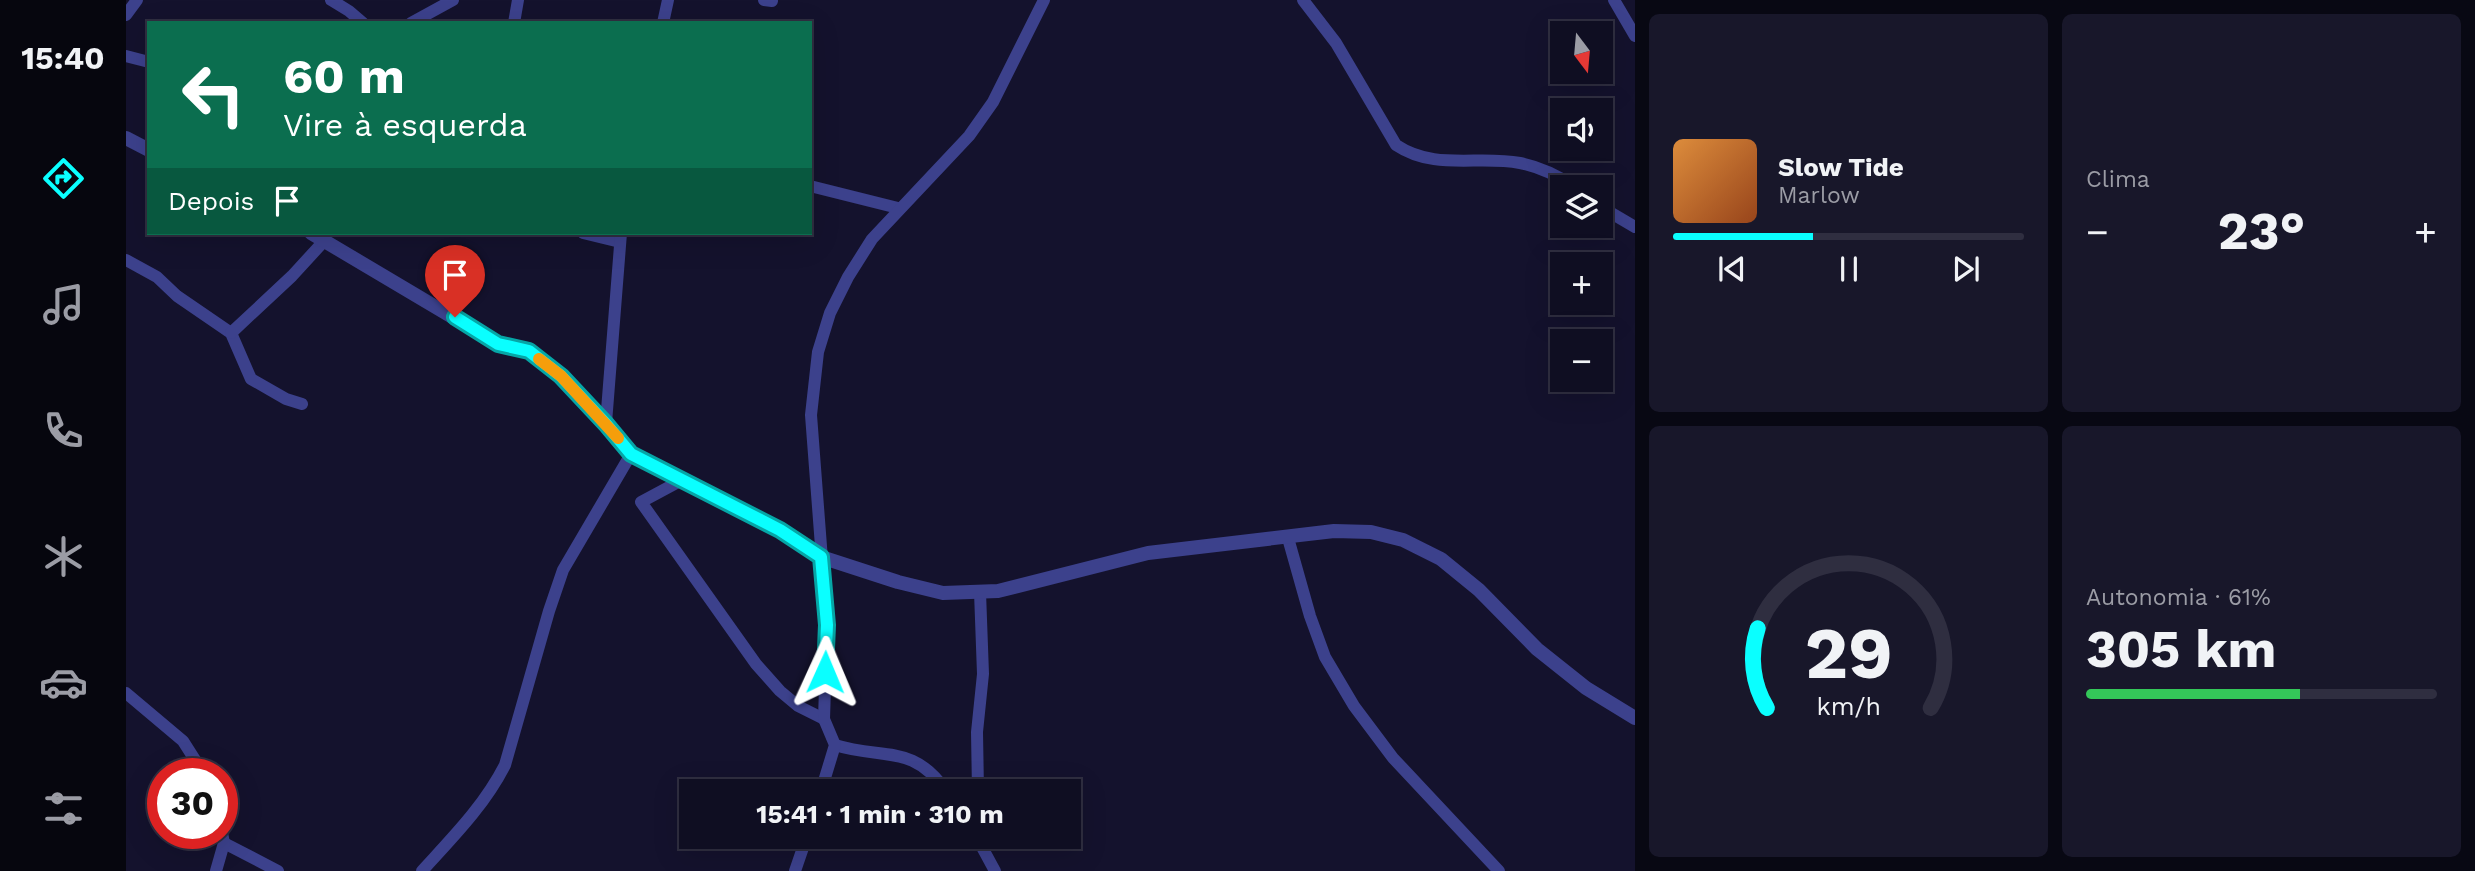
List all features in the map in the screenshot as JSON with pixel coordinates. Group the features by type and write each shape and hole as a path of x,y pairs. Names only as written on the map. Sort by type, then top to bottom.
{"street":[{"path":"126,15 136,0"},
{"path":"331,0 349,10 361,21"},
{"path":"420,21 453,0"},
{"path":"514,21 518,0"},
{"path":"663,21 668,0"},
{"path":"764,0 772,1"},
{"path":"825,779 835,745 824,719 827,625 811,415 818,352 830,313 848,276 872,239 898,208 969,136 993,102 1044,0"},
{"path":"1303,0 1336,43 1396,145 1410,154 1437,160 1518,162 1558,175"},
{"path":"1614,0 1635,36"},
{"path":"126,56 147,61"},
{"path":"126,138 147,149"},
{"path":"812,186 898,208"},
{"path":"1613,214 1635,227"},
{"path":"315,235 498,344 529,351 561,376 631,454 780,530 821,557 898,582 943,593 980,592 998,591 1148,553 1334,531 1371,532 1403,540 1441,559 1479,590 1537,649 1586,688 1635,718"},
{"path":"602,235 620,237 606,424"},
{"path":"231,332 284,284 325,240"},
{"path":"126,260 157,276 177,296 231,332 251,379 286,399 302,404"},
{"path":"422,871 467,823 494,787 505,765 563,570 631,454"},
{"path":"682,480 642,502 757,664 780,691 798,706 824,719"},
{"path":"1288,538 1310,616 1325,657 1354,706 1393,758 1499,871"},
{"path":"978,779 977,732 983,674 980,592"},
{"path":"126,693 183,741 194,758"},
{"path":"835,745 850,750 912,759 923,765 935,779"},
{"path":"238,847 278,871"},
{"path":"216,871 221,849"},
{"path":"795,871 803,849"},
{"path":"983,849 995,871"}],"slow traffic":[{"path":"539,359 561,376 618,438"}],"route":[{"path":"455,317 498,344 529,351 561,376 631,454 780,530 821,557 827,625 825,672"}]}
